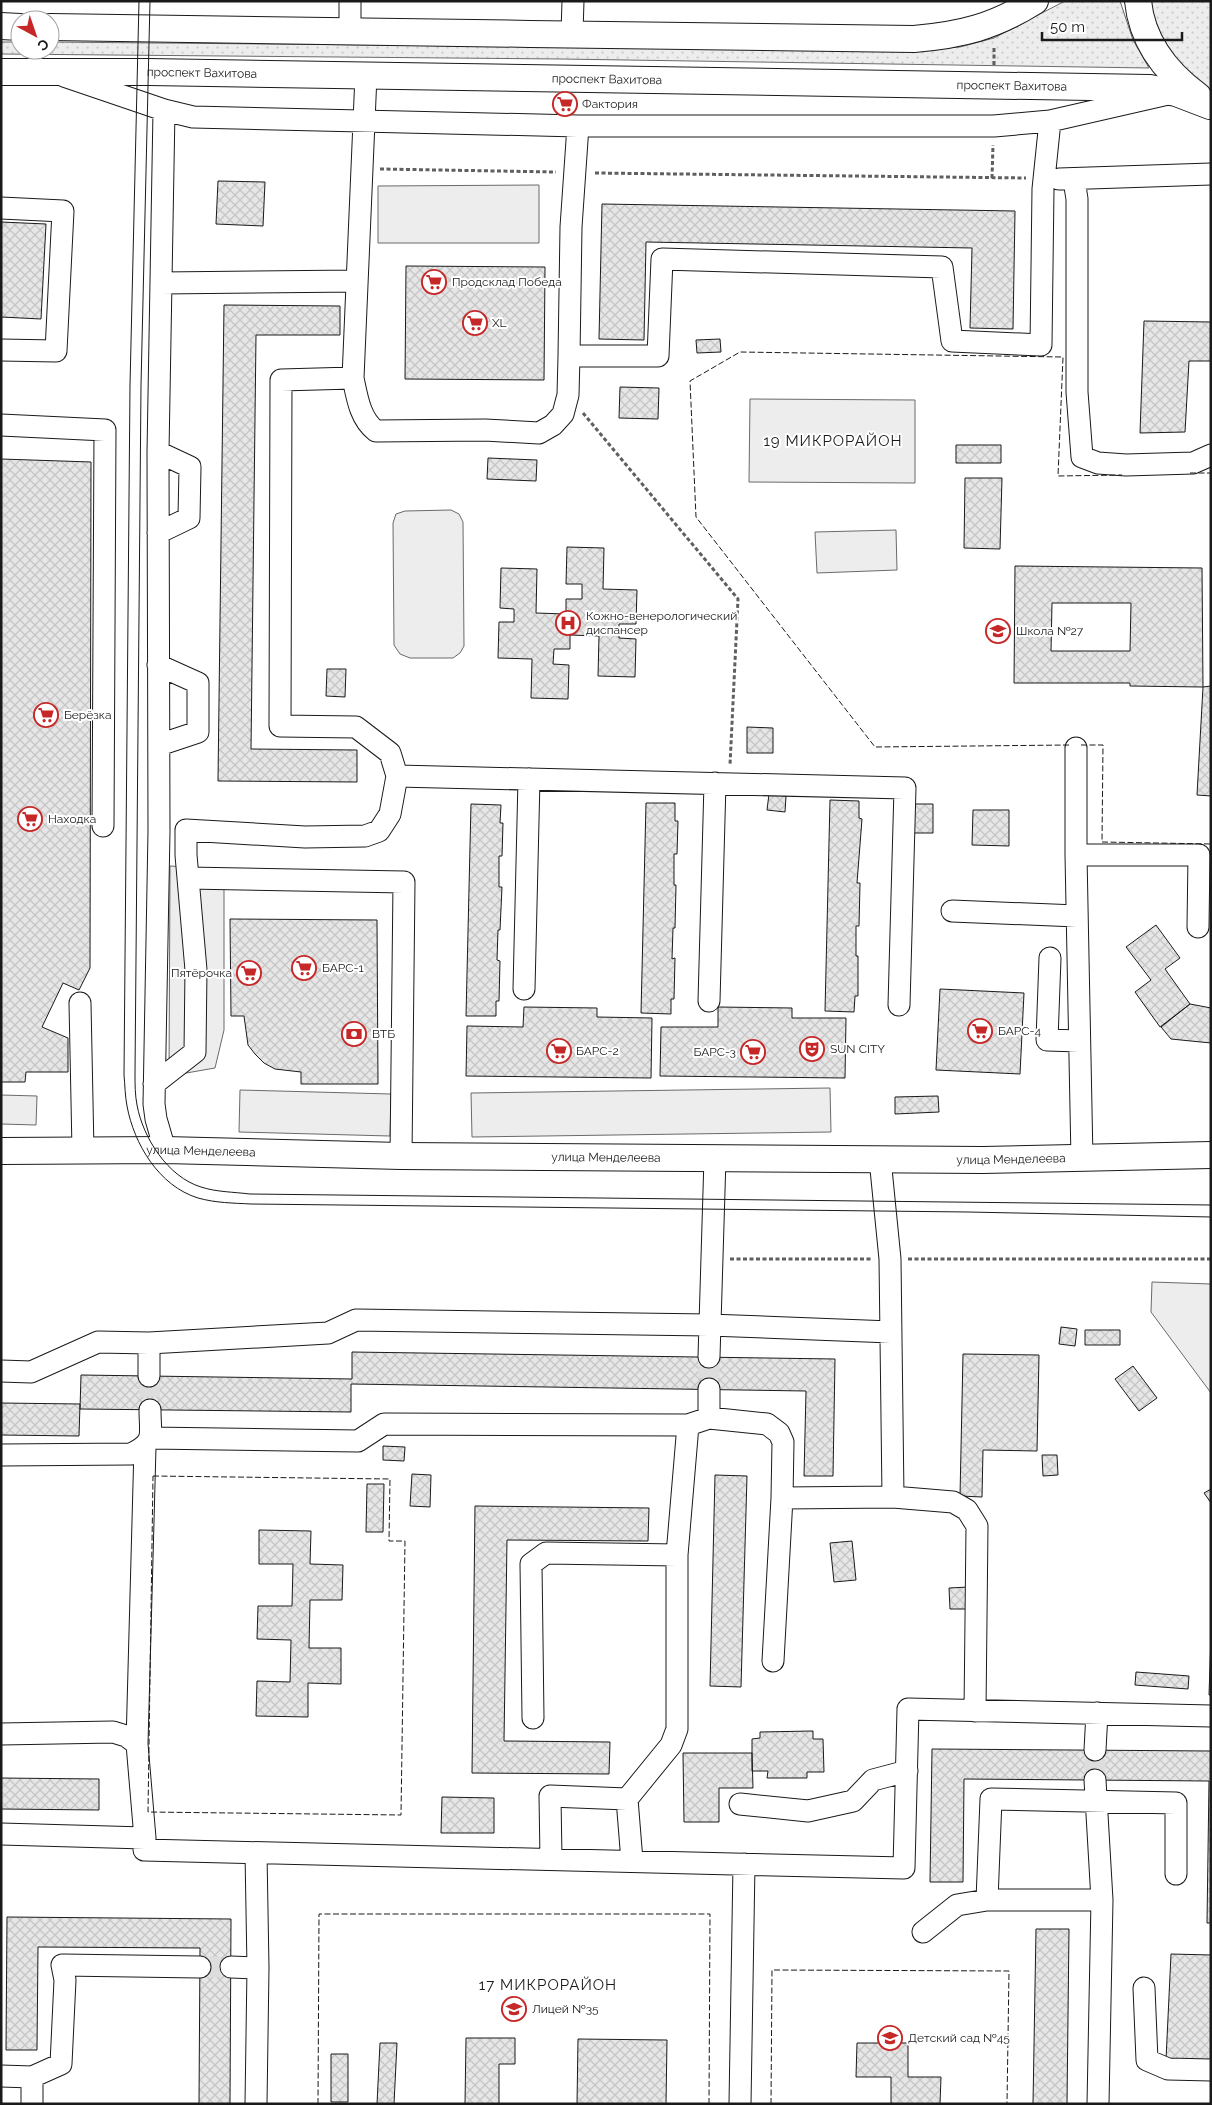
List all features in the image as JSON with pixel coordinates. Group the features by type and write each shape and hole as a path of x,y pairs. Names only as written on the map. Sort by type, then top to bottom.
{"main road":[{"path":"60,27 350,33 572,33 914,39 952,36 986,26 1018,12 1035,1"},
{"path":"1138,1 1148,41 1164,66 1185,86 1211,106"},
{"name":"проспект Вахитова","path":"1,72 366,75 1150,88 1176,93 1211,106"},
{"name":"улица Менделеева","path":"1,1151 165,1150 401,1156 880,1160 1082,1159 1211,1155"}],"lane":[{"path":"350,1 350,33"},
{"path":"572,33 573,1"},
{"path":"49,72 164,110 193,117 578,126 994,126 1050,121 1176,93"},
{"path":"366,75 353,378 359,405 368,425 376,430 485,430 539,433 552,425 562,414 568,395 571,227 578,126"},
{"path":"164,110 158,452 159,831 154,1084 156,1119 165,1150"},
{"path":"569,356 658,356 662,259 942,267 952,341 1041,345 1044,179 1050,121"},
{"path":"1044,179 1074,180 1211,174"},
{"path":"1074,180 1077,199 1077,392 1082,457 1098,463 1126,465 1193,463 1211,455"},
{"path":"1,208 62,211 56,351 1,350"},
{"path":"160,284 357,281"},
{"path":"159,831 186,830 305,837 365,836 380,831 390,814 397,776 390,753 356,727 280,726 281,380 353,378"},
{"path":"1,426 105,430 103,826"},
{"path":"158,452 190,467 189,518 158,533"},
{"path":"158,665 198,683 198,732 159,745"},
{"path":"1076,748 1076,855 1082,1159"},
{"path":"397,776 905,788 899,1005"},
{"path":"524,989 529,779"},
{"path":"709,1002 722,783"},
{"path":"154,1084 194,1052 196,970 186,830"},
{"path":"1076,855 1198,855 1198,927"},
{"path":"188,878 404,882 401,1156"},
{"path":"952,911 1077,916"},
{"path":"1050,958 1047,1040 1079,1041"},
{"path":"80,1003 83,1150"},
{"path":"709,1357 715,1158"},
{"path":"880,1160 890,1259 893,1497"},
{"path":"1,1371 31,1372 98,1342 149,1342 328,1332 356,1320 709,1325 891,1332"},
{"path":"149,1342 149,1376"},
{"path":"709,1418 710,1390"},
{"path":"150,1410 137,1744 144,1850 904,1868 908,1709 1211,1716"},
{"path":"1,1455 131,1454 148,1443 358,1441 384,1424 688,1425 709,1418 768,1424 779,1432 783,1442 782,1498 773,1661"},
{"path":"632,1861 627,1798 671,1745 678,1729 677,1555 688,1425"},
{"path":"782,1498 893,1497 953,1502 967,1510 977,1526 975,1710"},
{"path":"533,1718 531,1564 546,1553 677,1555"},
{"path":"1095,1750 1098,1713"},
{"path":"1,1734 113,1732 126,1736 137,1744"},
{"path":"740,1804 808,1811 854,1801 873,1780 907,1771"},
{"path":"1095,1780 1102,1900 1098,2104"},
{"path":"551,1860 550,1796 627,1798"},
{"path":"987,1900 992,1799 1095,1803 1176,1803 1176,1874"},
{"path":"1,1834 144,1838"},
{"path":"256,1852 258,1968 256,2104"},
{"path":"740,2104 744,1864"},
{"path":"922,1932 957,1905 987,1900 1102,1900"},
{"path":"1,2076 32,2077 61,2064 65,1980 62,1965 200,1967"},
{"path":"231,1968 258,1968"},
{"path":"1144,1988 1147,2060 1168,2069 1211,2070"},
{"path":"32,2077 32,2104"}],"path":[{"path":"994,38 994,66"},
{"path":"992,178 994,126"},
{"path":"362,168 575,173 1044,179"},
{"path":"568,395 738,599 722,783"},
{"path":"712,1260 1211,1259"}],"shaded area":[{"path":"1065,1 1120,1 1133,40 1149,68 561,59 60,55 60,42 918,50 960,47 994,38"},
{"path":"1150,1 1211,1 1211,90 1189,73 1170,51 1158,31"},
{"path":"1,42 10,42 10,54 1,54"},
{"path":"539,185 539,243 378,243 378,186"},
{"path":"750,399 915,400 915,483 749,482"},
{"path":"451,510 459,514 463,522 464,646 460,653 453,658 410,658 400,654 394,645 393,523 396,514 405,511"},
{"path":"896,530 897,570 817,573 815,532"},
{"path":"170,866 224,869 224,1030 215,1068 169,1076"},
{"path":"830,1088 831,1132 472,1137 471,1093"},
{"path":"240,1090 391,1094 390,1136 239,1132"},
{"path":"1,1095 37,1096 36,1125 1,1124"},
{"path":"1152,1282 1211,1284 1211,1393 1151,1312"}],"building":[{"path":"218,181 265,182 263,226 216,224"},
{"path":"602,204 1015,211 1013,329 970,328 972,248 646,242 644,340 599,339"},
{"path":"1,222 46,224 41,319 1,317"},
{"name":"XL","path":"406,266 545,267 544,380 405,379"},
{"path":"224,305 340,306 340,335 256,335 251,749 357,750 357,782 218,781"},
{"path":"1144,321 1211,322 1211,361 1189,361 1185,432 1140,433"},
{"path":"720,339 721,352 697,353 696,340"},
{"path":"620,387 659,388 658,419 619,418"},
{"path":"956,445 1001,445 1001,463 956,463"},
{"path":"488,458 537,460 536,481 487,479"},
{"name":"Берёзка","path":"1,459 91,462 90,968 79,990 63,983 42,1027 68,1038 68,1072 26,1072 25,1082 1,1082"},
{"path":"965,478 1002,478 1000,549 964,548"},
{"name":"Кожно-венерологический диспансер","path":"567,547 604,548 603,589 637,590 636,624 619,624 619,638 636,639 635,677 598,676 599,636 570,635 570,649 554,649 553,664 569,665 568,699 531,698 532,659 498,658 499,622 514,622 514,609 500,608 501,568 537,569 536,613 566,614 566,599 582,599 582,584 566,584"},
{"path":"1015,566 1202,568 1203,687 1130,686 1130,683 1014,683","holes":["1052,603 1131,603 1130,651 1051,651"]},
{"path":"327,669 346,669 345,697 326,696"},
{"path":"1211,686 1211,796 1197,795 1203,687"},
{"path":"747,727 773,728 773,753 747,753"},
{"path":"769,794 786,796 785,812 767,810"},
{"path":"830,800 859,801 859,818 862,819 857,883 860,883 859,926 856,926 858,996 855,996 854,1012 825,1011"},
{"path":"646,803 675,803 675,821 678,821 677,854 674,854 674,885 676,885 672,959 675,958 674,999 671,999 671,1014 641,1013"},
{"path":"471,804 501,805 500,823 503,823 502,856 499,856 499,887 502,887 497,960 500,961 499,1001 496,1001 496,1016 466,1016"},
{"path":"912,804 933,804 933,833 911,833"},
{"path":"973,810 1009,810 1009,846 972,845"},
{"name":"БАРС-1","path":"230,919 377,920 378,1084 301,1084 301,1072 275,1069 264,1063 255,1054 248,1045 244,1016 231,1016"},
{"path":"1156,925 1180,958 1165,969 1190,1004 1160,1027 1135,992 1151,980 1126,947"},
{"name":"БАРС-4","path":"940,989 1024,993 1020,1074 936,1070"},
{"path":"1190,1004 1211,1008 1211,1043 1171,1039 1161,1027"},
{"name":"БАРС-2","path":"524,1007 597,1008 597,1017 652,1018 651,1078 466,1076 467,1026 523,1027"},
{"name":"БАРС-3","path":"718,1007 792,1008 792,1018 846,1018 845,1078 660,1076 661,1027 718,1027"},
{"path":"938,1096 939,1112 895,1114 895,1097"},
{"path":"1061,1327 1077,1329 1075,1346 1059,1344"},
{"path":"1085,1330 1120,1330 1120,1345 1085,1345"},
{"path":"352,1352 835,1359 833,1476 804,1476 806,1391 351,1384 351,1412 80,1409 81,1375 352,1379"},
{"path":"963,1354 1039,1355 1037,1451 983,1450 982,1497 960,1496"},
{"path":"1133,1366 1157,1398 1139,1411 1115,1379"},
{"path":"1,1403 80,1404 79,1436 1,1435"},
{"path":"383,1446 405,1447 404,1461 383,1460"},
{"path":"1042,1455 1057,1455 1058,1475 1043,1476"},
{"path":"412,1474 431,1475 430,1507 410,1506"},
{"path":"715,1475 747,1476 741,1687 710,1686"},
{"path":"367,1484 384,1484 383,1532 366,1532"},
{"path":"1211,1489 1211,1503 1204,1493"},
{"path":"475,1506 649,1508 648,1541 507,1540 504,1741 610,1742 609,1774 472,1773"},
{"path":"259,1530 311,1531 310,1564 343,1565 342,1600 310,1600 309,1648 341,1648 341,1684 308,1683 308,1717 256,1716 257,1681 290,1682 291,1640 257,1639 258,1606 292,1606 293,1564 259,1564"},
{"path":"852,1541 856,1580 834,1582 830,1543"},
{"path":"969,1587 970,1609 950,1609 949,1588"},
{"path":"1211,1636 1211,1695 1209,1695"},
{"path":"1136,1672 1189,1676 1188,1689 1135,1685"},
{"path":"813,1731 813,1739 823,1739 824,1772 807,1772 807,1778 767,1778 768,1771 752,1771 752,1739 760,1738 760,1732"},
{"path":"932,1749 1211,1751 1211,1923 1207,1923 1209,1781 964,1779 963,1882 930,1882"},
{"path":"683,1753 752,1753 753,1788 719,1788 719,1822 684,1822"},
{"path":"1,1778 99,1779 99,1810 1,1809"},
{"path":"442,1797 494,1798 494,1833 441,1833"},
{"path":"7,1917 231,1919 230,2104 199,2104 200,1948 38,1947 37,2050 6,2050"},
{"path":"1036,1929 1069,1929 1067,2104 1033,2104"},
{"path":"1171,1954 1211,1955 1211,2062 1166,2060"},
{"path":"466,2038 515,2038 515,2064 499,2064 499,2104 465,2104"},
{"path":"578,2039 667,2040 666,2104 577,2104"},
{"path":"380,2043 397,2043 394,2104 377,2104"},
{"path":"857,2043 908,2043 908,2077 941,2077 940,2104 891,2104 891,2077 856,2077"},
{"path":"331,2054 348,2054 348,2102 331,2102"}],"tunnel":[{"path":"709,1357 709,1389"},
{"path":"149,1376 150,1410"},
{"path":"1095,1750 1095,1780"},
{"path":"200,1967 231,1967"}],"tram line":[{"path":"139,1 130,385 124,1075 125,1094 130,1120 142,1149 160,1174 171,1184 198,1198 218,1202 251,1204 968,1212 1211,1217"},
{"path":"150,1 141,385 135,1093 140,1118 151,1143 159,1155 178,1175 189,1182 207,1189 250,1194 1211,1205"}],"fence":[{"path":"1069,745 875,747 696,517 690,381 740,352 1063,357 1058,476 1122,475"},
{"path":"1190,473 1211,473"},
{"path":"1081,745 1103,745 1102,842 1211,844"},
{"path":"153,1476 390,1479 389,1541 405,1541 401,1815 148,1812 153,1476"},
{"path":"318,2104 319,1914 710,1914 709,2104"},
{"path":"771,2104 772,1970 1009,1971 1007,2104"}],"place":[{"name":"Фактория","path":"565,104"},
{"name":"Продсклад Победа","path":"434,282"},
{"name":"XL","path":"475,323"},
{"name":"Кожно-венерологический диспансер","path":"568,623"},
{"name":"Школа №27","path":"998,631"},
{"name":"Берёзка","path":"46,715"},
{"name":"Находка","path":"30,819"},
{"name":"БАРС-1","path":"304,968"},
{"name":"Пятёрочка","path":"249,973"},
{"name":"БАРС-4","path":"980,1031"},
{"name":"ВТБ","path":"354,1034"},
{"name":"SUN CITY","path":"812,1049"},
{"name":"БАРС-2","path":"559,1051"},
{"name":"БАРС-3","path":"753,1052"},
{"name":"Лицей №35","path":"514,2009"},
{"name":"Детский сад №45","path":"890,2038"}],"district":[{"name":"19 МИКРОРАЙОН","path":"833,441"},
{"name":"17 МИКРОРАЙОН","path":"548,1985"}]}
